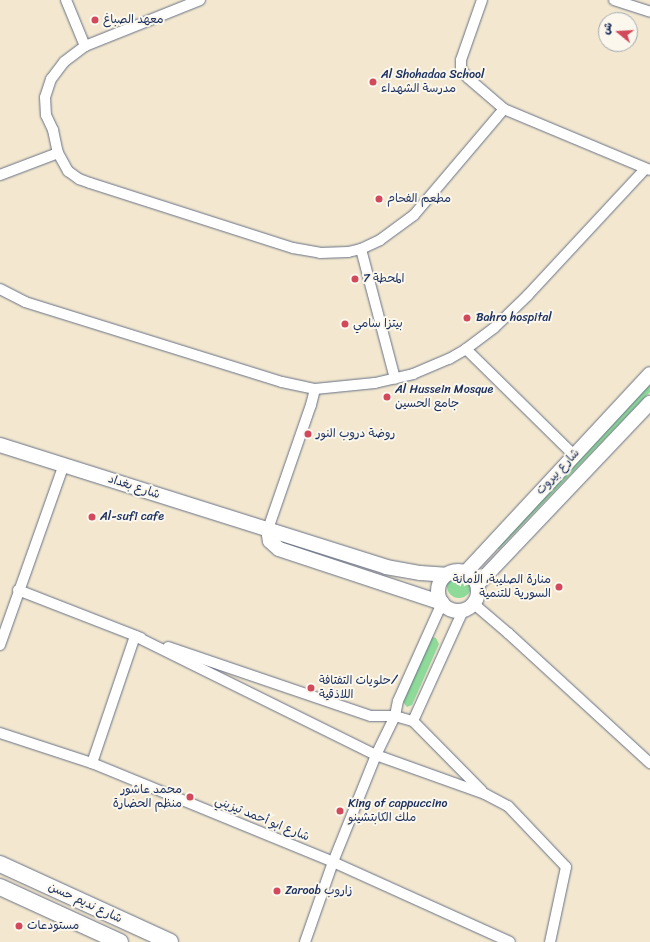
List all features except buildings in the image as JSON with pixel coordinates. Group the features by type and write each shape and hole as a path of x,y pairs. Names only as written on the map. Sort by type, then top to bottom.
{"main road":[{"name":"شارع بيروت","path":"466,572 650,374"},
{"name":"شارع بيروت","path":"478,584 650,403"},
{"name":"شارع بغداد","path":"0,445 386,567 415,573 446,575"},
{"path":"268,529 270,541 279,549 442,603 451,610 468,608 478,595 478,584 475,579 466,572 456,570 446,575 441,579 438,591 442,603"},
{"name":"شارع نديم حسن","path":"0,864 170,942"},
{"name":"شارع نديم حسن","path":"0,887 120,942"}],"street":[{"path":"66,0 85,46"},
{"path":"200,0 85,46 64,62 51,79 45,97 46,115 53,130 58,153 68,171 80,179 90,183 293,248 320,253 348,252 361,249 380,240 414,215 504,109"},
{"path":"0,289 26,302 282,382 315,389 356,386 395,379 431,367 466,349 494,328 528,295 648,170 504,109 468,78 461,69 461,60 482,0"},
{"path":"614,0 650,12"},
{"path":"0,175 58,153"},
{"path":"361,249 395,379"},
{"path":"466,349 574,455"},
{"path":"268,529 311,406 315,389"},
{"path":"0,645 18,590 64,464"},
{"path":"18,590 135,636 371,716 395,716 413,721 485,794"},
{"path":"305,942 333,862 376,755 395,716 398,701 442,603"},
{"path":"413,721 468,608 508,633 650,763"},
{"path":"135,636 376,755 485,794 508,806 566,867 550,942"},
{"path":"92,763 135,636"},
{"name":"شارع ابو أحمد تيزيني","path":"0,733 92,763 333,862 510,942"}],"green space":[{"path":"650,382 650,392 499,549 495,549"},
{"path":"459,574 467,578 471,586 467,594 459,598 451,594 447,586 451,578"},
{"path":"433,637 436,638 439,644 412,705 407,707 403,702 430,639"}],"place":[{"name":"معهد الصباغ","path":"95,20"},
{"name":"Al Shohadaa School مدرسة الشهداء","path":"373,82"},
{"name":"مطعم الفحام","path":"379,199"},
{"name":"المحطة 7","path":"355,279"},
{"name":"Bahro hospital","path":"467,318"},
{"name":"بيتزا سامي","path":"345,324"},
{"name":"Al Hussein Mosque جامع الحسين","path":"387,397"},
{"name":"روضة دروب النور","path":"308,434"},
{"name":"Al-sufi cafe","path":"92,517"},
{"name":"منارة الصليبة، الأمانة السورية للتنمية","path":"559,587"},
{"name":"حلويات التفتافة/ اللاذقية","path":"311,688"},
{"name":"محمد عاشور منظم الحضارة","path":"190,797"},
{"name":"King of cappuccino ملك الكابتشينو","path":"340,811"},
{"name":"Zaroob زاروب","path":"277,891"},
{"name":"مستودعات","path":"19,926"}]}
